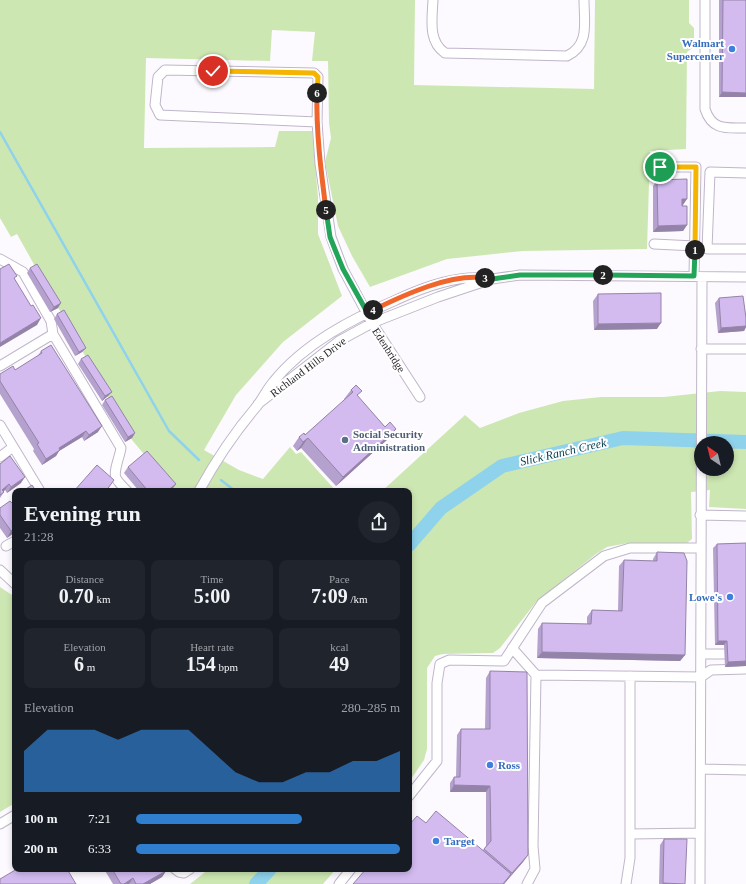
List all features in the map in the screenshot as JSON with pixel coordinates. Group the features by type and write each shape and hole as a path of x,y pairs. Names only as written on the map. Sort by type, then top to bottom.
{"street":[{"path":"432,0 433,40 438,48 445,53 567,56 575,52 582,43 584,0"},
{"path":"705,0 705,109 707,117 712,123 719,126 746,128"},
{"name":"Edenbridge","path":"317,122 160,115 155,105 158,77 166,70 314,73 318,77 317,122 320,164 330,237 343,269 372,323 420,397"},
{"path":"660,167 696,167 695,246 702,348 700,494 700,884"},
{"path":"746,173 710,172 707,249 746,249"},
{"path":"654,244 695,246"},
{"path":"0,259 23,272 51,321 53,334 121,448 120,458 115,470 116,478 124,488"},
{"name":"Richland Hills Drive","path":"258,404 340,341 372,323 417,304 492,279 520,275 746,277"},
{"name":"Richland Hills Drive","path":"201,488 221,452 258,404 273,381 292,363 328,335 367,312 412,292 446,282 477,277 492,279"},
{"path":"0,366 53,334"},
{"path":"702,348 746,349"},
{"path":"0,425 38,488"},
{"path":"0,457 13,447"},
{"path":"700,515 746,516"},
{"path":"6,546 12,543"},
{"path":"412,792 437,761 437,683 440,664 449,660 504,660 542,603 604,556 630,548 701,548"},
{"path":"0,570 12,581"},
{"path":"512,648 536,675 533,846 535,869 531,882"},
{"path":"701,654 724,654"},
{"path":"536,675 701,677 711,670 746,670"},
{"path":"626,884 630,858 630,676"},
{"path":"701,770 746,770"},
{"path":"0,824 12,817"},
{"path":"630,834 700,833"},
{"path":"339,884 349,872"}],"green space":[{"path":"0,0 415,0 414,85 594,89 595,0 689,0 689,23 694,28 694,47 687,52 686,149 650,151 647,249 523,251 447,259 370,287 352,256 338,226 325,162 331,138 329,123 328,61 312,61 315,32 272,30 270,61 146,58 144,148 275,147 279,131 312,131 318,197 318,234 342,296 283,342 236,395 204,450 239,470 263,479 290,447 296,454 301,452 333,488 172,488 132,440 17,234 11,237 0,218"},
{"path":"720,391 746,392 746,509 709,507 710,490 691,492 692,539 687,543 628,543 607,547 596,554 536,602 500,648 493,653 443,654 435,656 427,668 427,749 424,760 412,778 412,488 385,488 465,415 480,428 519,413 563,401 601,397 664,397"},
{"path":"0,587 12,595 12,805 0,812"},
{"path":"205,872 333,872 323,884 190,884"}],"building":[{"name":"Walmart Supercenter","path":"723,0 746,0 746,93 722,92"},
{"path":"687,179 687,199 682,199 682,206 687,206 687,225 658,226 657,180"},
{"path":"9,264 17,276 14,278 31,306 33,305 41,318 0,343 0,269"},
{"path":"37,264 61,303 54,307 30,268"},
{"path":"661,293 661,323 598,324 598,294"},
{"path":"743,296 746,326 721,328 719,298"},
{"path":"64,310 86,348 79,352 57,314"},
{"path":"51,345 102,426 89,435 86,431 59,448 60,450 46,459 37,444 39,443 0,381 0,374 13,366 15,370 42,353 41,351"},
{"path":"88,355 112,392 105,396 81,359"},
{"name":"Social Security Administration","path":"356,385 362,391 357,395 385,427 390,422 396,429 343,477 308,438 303,442 299,437 304,433 305,435 353,392 351,390"},
{"path":"112,396 135,433 128,437 105,400"},
{"path":"147,451 176,484 171,488 146,488 128,467"},
{"path":"10,456 25,477 11,487 9,484 2,490 4,492 0,495 0,464"},
{"path":"97,465 114,480 108,488 77,488"},
{"path":"10,501 12,503 12,530 0,515 0,508"},
{"name":"Lowe's","path":"746,543 746,661 728,662 727,641 718,641 717,544"},
{"path":"657,552 684,553 687,561 685,655 542,652 542,623 591,624 592,610 622,611 624,560 657,561"},
{"path":"490,671 527,672 528,855 512,873 484,849 491,841 490,786 454,785 454,777 460,777 461,729 490,729"},
{"name":"Target","path":"436,811 511,874 503,884 353,884 363,872 412,872 412,822 417,816 426,823"},
{"path":"664,839 687,839 685,884 663,883"},
{"path":"12,872 69,872 76,884 0,884 0,879"},
{"path":"114,872 164,872 143,884 136,884 133,878 124,884 121,884"}],"waterway":[{"path":"0,132 169,431 199,460"},
{"name":"Slick Ranch Creek","path":"412,542 441,508 502,466 623,438 746,442"},
{"path":"221,480 231,488"},
{"name":"Slick Ranch Creek","path":"256,884 267,872"}],"place":[{"name":"Walmart Supercenter","path":"732,49"},
{"name":"Social Security Administration","path":"345,440"},
{"name":"Lowe's","path":"730,597"},
{"name":"Ross","path":"490,765"},
{"name":"Target","path":"436,841"}],"route":[{"path":"213,71 309,72 314,73 318,77 317,122 320,164 330,237 343,269 367,312 412,292 463,278 477,277 492,279 520,275 694,276 696,237 696,167 660,167"}]}
